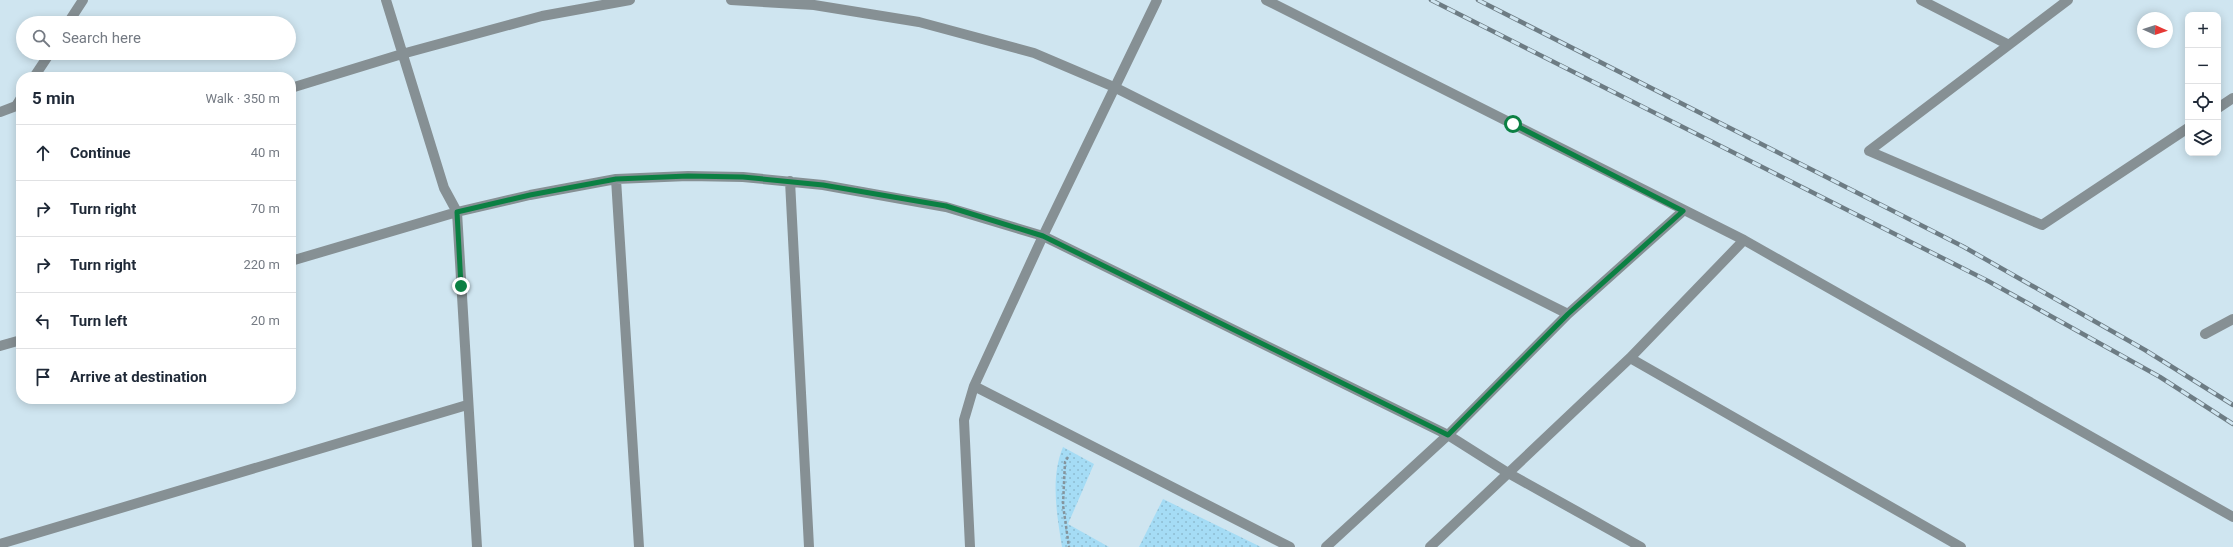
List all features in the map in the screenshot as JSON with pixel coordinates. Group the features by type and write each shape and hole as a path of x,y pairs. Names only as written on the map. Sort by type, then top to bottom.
{"street":[{"path":"73,16 83,0"},
{"path":"386,0 444,188 457,212 467,405 477,547"},
{"path":"296,86 402,54 542,16 630,0"},
{"path":"731,0 814,5 919,22 1034,53 1114,88 1568,314"},
{"path":"970,547 964,420 974,386 1043,236 1157,0"},
{"path":"1266,0 1683,211 1744,240 2233,517"},
{"path":"1922,0 2007,44"},
{"path":"2068,0 2007,44 1869,151 2042,225 2185,130"},
{"path":"37,72 45,60"},
{"path":"2221,106 2233,98"},
{"path":"0,112 16,106"},
{"path":"296,260 457,212 530,195 616,179 696,176 743,177 878,194 946,206 1043,236 1448,435 1508,473 1641,547"},
{"path":"616,179 639,547"},
{"path":"790,182 809,547"},
{"path":"1326,547 1448,435 1568,314 1683,211"},
{"path":"1430,547 1630,358 1744,240"},
{"path":"2205,334 2233,319"},
{"path":"0,346 16,341"},
{"path":"1630,358 1961,547"},
{"path":"974,386 1290,547"},
{"path":"0,544 467,405"}],"path":[{"path":"1065,462 1063,505 1069,547"}],"shaded area":[{"path":"1063,447 1094,464 1068,524 1109,547 1062,547 1057,509 1056,484 1059,459"},
{"path":"1163,499 1261,547 1139,547"}],"railway":[{"path":"1431,0 1988,281 2160,377 2233,424"},
{"path":"1478,0 1964,247 2145,350 2233,405"}],"route":[{"path":"461,286 457,212 530,195 616,179 688,176 743,177 823,185 946,206 1043,236 1448,435 1568,314 1683,211 1513,124"}]}
